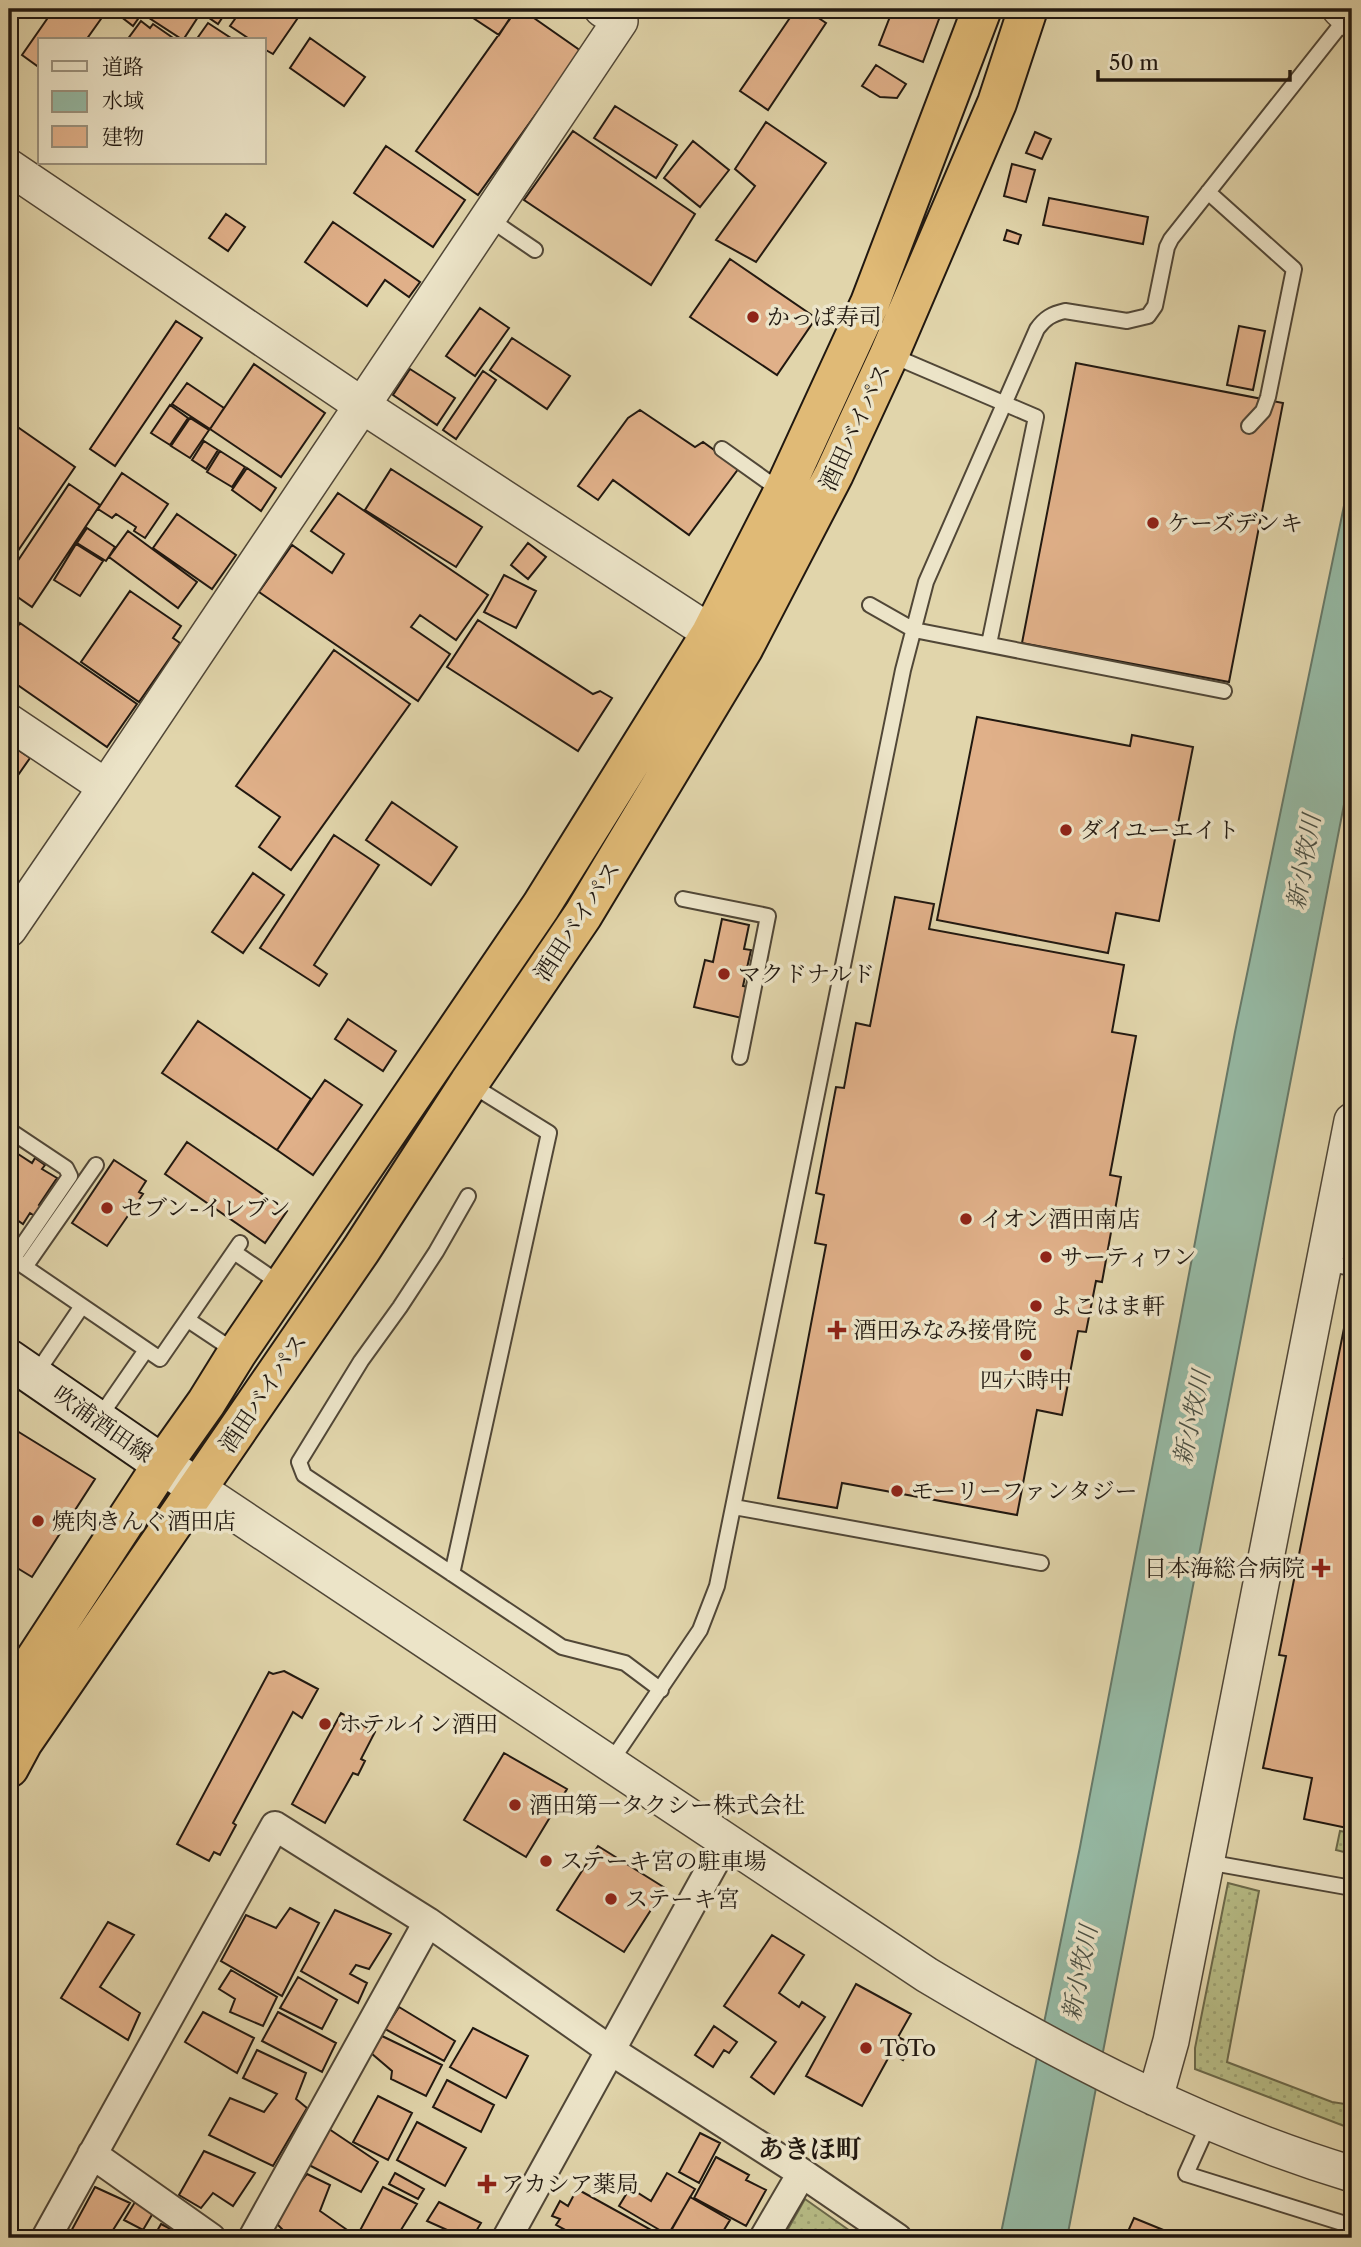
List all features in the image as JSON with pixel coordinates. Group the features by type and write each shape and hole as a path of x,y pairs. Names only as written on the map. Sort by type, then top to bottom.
{"highway":[{"name":"酒田バイパス","path":"9,1699 237,1353 541,906 711,633 783,492 870,303 982,9"},
{"name":"酒田バイパス","path":"9,1768 23,1742 361,1250 469,1083 583,915 743,649 834,474 889,355 997,103 1028,9"}],"main road":[{"name":"吹浦酒田線","path":"21,1368 197,1488"}],"street":[{"path":"9,929 620,21 602,9"},
{"path":"9,167 363,406 711,633"},
{"path":"9,722 106,788"},
{"path":"1154,2098 1171,2041 1207,1862 1338,1266 1352,1121"},
{"path":"197,1488 927,1975 1006,2022 1154,2098 1242,2136 1352,2174"},
{"path":"46,2238 275,1826 428,1922 610,2050 802,2173 897,2238"},
{"path":"507,2238 726,1842"},
{"path":"253,2238 428,1922"},
{"path":"92,2154 211,2238"},
{"path":"764,2238 802,2173"}],"lane":[{"path":"610,1763 700,1630 717,1586 895,708 926,582 1037,329 1049,316 1065,311 1127,321 1142,319 1153,311 1167,247 1176,233 1347,15"},
{"path":"1208,192 1294,269 1268,397 1263,411 1249,426"},
{"path":"488,218 535,250"},
{"path":"889,355 1036,417 989,644"},
{"path":"722,449 783,492"},
{"path":"870,605 914,630 1224,691"},
{"path":"683,899 768,916 740,1057"},
{"path":"452,1574 549,1133 469,1083"},
{"path":"9,1130 66,1168 70,1176 11,1257 160,1359 237,1248 284,1286"},
{"path":"25,1267 96,1165"},
{"path":"468,1196 436,1252 361,1361 299,1462 304,1475 562,1647 625,1663 661,1690"},
{"path":"21,1368 82,1306"},
{"path":"188,1320 237,1353"},
{"path":"98,1420 146,1350"},
{"path":"734,1507 1041,1563"},
{"path":"1207,1862 1352,1888"},
{"path":"1209,2122 1186,2174 1352,2226"}],"shaded area":[{"path":"1340,1831 1352,1833 1352,1854 1336,1850"},
{"path":"1228,1883 1259,1891 1227,2062 1332,2102 1352,2105 1352,2129 1195,2069 1195,2048"},
{"path":"805,2199 860,2238 783,2238"}],"water":[{"name":"新小牧川","path":"1352,467 1352,763 1067,2238 1000,2238 1080,1847 1235,1032"}],"building":[{"path":"54,9 108,9 87,38 38,38 38,67 22,55"},
{"path":"111,9 145,9 133,26"},
{"path":"147,9 186,9 198,17 184,38 180,38 143,14"},
{"path":"196,9 228,9 218,24"},
{"path":"242,9 304,9 273,54 266,50 266,38 248,38 230,26"},
{"path":"466,9 516,9 499,35 464,12"},
{"path":"517,9 521,9 581,51 478,195 416,151"},
{"path":"796,9 805,9 826,23 768,110 740,91"},
{"path":"893,9 942,11 923,62 879,45"},
{"path":"141,21 150,28 153,24 173,38 128,38"},
{"path":"208,23 231,38 197,38"},
{"path":"310,38 365,77 344,106 290,68"},
{"path":"876,65 906,84 897,98 880,97 862,86"},
{"path":"615,106 677,145 656,178 594,138"},
{"path":"766,122 826,163 756,262 716,240 755,186 735,169"},
{"path":"573,131 695,214 651,285 524,200"},
{"path":"1035,132 1051,139 1042,159 1026,153"},
{"path":"693,141 729,170 700,207 664,178"},
{"path":"386,146 465,200 433,247 354,193"},
{"path":"1012,164 1035,170 1026,202 1004,196"},
{"path":"1049,198 1148,217 1143,244 1043,225"},
{"path":"226,214 245,227 228,251 209,238"},
{"path":"333,222 420,282 409,297 385,280 367,306 305,262"},
{"path":"1007,230 1021,235 1018,244 1004,240"},
{"name":"かっぱ寿司","path":"730,259 816,318 777,375 690,317"},
{"path":"480,308 509,328 475,376 446,356"},
{"path":"176,321 202,338 115,466 90,449"},
{"path":"1239,326 1265,331 1253,390 1227,385"},
{"path":"512,338 570,376 547,409 490,370"},
{"name":"ケーズデンキ","path":"1076,363 1283,403 1229,682 1022,643"},
{"path":"254,364 325,413 281,477 210,429"},
{"path":"410,369 455,398 437,425 393,395"},
{"path":"483,371 496,380 456,439 443,430"},
{"path":"187,383 224,408 210,429 172,404"},
{"path":"170,405 188,418 170,445 151,433"},
{"path":"640,410 695,447 703,442 739,468 689,535 613,480 598,500 578,486 628,418"},
{"path":"190,418 209,430 190,458 171,446"},
{"path":"9,421 75,467 9,564"},
{"path":"204,441 218,450 206,469 192,460"},
{"path":"220,451 245,467 232,487 207,472"},
{"path":"247,468 276,488 261,511 232,490"},
{"path":"391,469 482,527 456,567 365,510"},
{"path":"122,473 168,504 145,538 134,531 136,527 116,514 112,518 98,509"},
{"path":"69,484 100,505 32,607 9,591 9,574"},
{"path":"338,493 488,595 456,640 420,615 411,627 450,654 418,701 259,592 292,545 332,573 344,554 311,531"},
{"path":"177,514 236,555 212,589 153,548"},
{"path":"87,528 115,547 106,561 77,543"},
{"path":"128,531 197,582 178,608 109,557"},
{"path":"528,543 546,557 528,579 511,565"},
{"path":"76,544 103,561 80,596 54,580"},
{"path":"504,575 536,591 516,628 484,612"},
{"path":"130,591 181,626 173,638 180,643 139,702 81,662"},
{"path":"478,620 593,694 600,691 612,698 578,751 447,667"},
{"path":"20,623 137,704 107,747 9,679 9,640"},
{"path":"334,650 410,704 291,870 259,847 280,817 236,786"},
{"name":"ダイユーエイト","path":"977,717 1130,746 1132,735 1193,747 1159,921 1116,913 1108,953 937,920"},
{"path":"9,744 30,758 9,788"},
{"path":"392,802 457,847 431,885 366,840"},
{"path":"334,835 379,865 314,965 327,974 319,986 260,948"},
{"path":"253,873 284,895 243,953 212,932"},
{"name":"イオン酒田南店","path":"895,897 934,904 929,929 1124,965 1112,1032 1136,1036 1110,1175 1121,1177 1102,1282 1096,1281 1086,1332 1078,1331 1062,1415 1037,1410 1017,1515 842,1483 837,1508 778,1498 826,1245 815,1243 824,1195 816,1193 836,1087 844,1088 856,1023 870,1026"},
{"name":"マクドナルド","path":"722,919 749,925 744,949 751,950 743,986 748,987 742,1018 694,1007 705,960 713,962"},
{"path":"348,1019 396,1051 383,1071 335,1039"},
{"path":"198,1021 311,1099 277,1150 162,1073"},
{"path":"325,1080 362,1105 313,1175 277,1150"},
{"path":"187,1142 287,1211 265,1243 165,1174"},
{"path":"15,1152 32,1163 35,1158 45,1165 42,1169 57,1178 39,1205 53,1213 46,1223 30,1213 23,1224 14,1218 9,1227 9,1161"},
{"name":"セブン-イレブン","path":"114,1160 146,1181 139,1192 143,1194 107,1246 72,1223"},
{"path":"1352,1288 1352,1829 1304,1819 1312,1778 1263,1768 1286,1656 1279,1655"},
{"name":"焼肉きんぐ酒田店","path":"9,1426 95,1479 32,1577 9,1563"},
{"path":"284,1671 318,1689 302,1718 293,1712 233,1823 236,1825 220,1855 214,1852 209,1861 177,1844 269,1672 273,1674"},
{"path":"341,1713 375,1732 361,1759 365,1761 358,1775 353,1773 325,1823 292,1804"},
{"name":"酒田第一タクシー株式会社","path":"504,1753 567,1789 526,1857 464,1820"},
{"name":"ステーキ宮","path":"598,1846 665,1888 624,1952 557,1910"},
{"path":"290,1908 319,1923 282,1996 221,1961 246,1915 276,1928"},
{"path":"335,1910 391,1934 369,1969 356,1965 350,1974 367,1983 358,2003 301,1971"},
{"path":"108,1922 134,1935 100,1987 140,2013 128,2040 61,1998"},
{"path":"772,1935 804,1955 779,1993 799,2007 802,2002 825,2017 774,2094 751,2077 776,2042 724,2006"},
{"path":"231,1970 277,1997 263,2026 230,2012 235,1999 219,1989"},
{"path":"298,1977 337,2000 322,2029 280,2008"},
{"name":"ToTo","path":"856,1984 911,2014 898,2037 912,2044 903,2060 891,2053 862,2106 806,2076"},
{"path":"399,2007 455,2041 444,2061 385,2029"},
{"path":"203,2012 254,2038 237,2073 185,2042"},
{"path":"278,2012 336,2043 322,2072 262,2041"},
{"path":"714,2026 737,2042 729,2053 724,2050 713,2067 695,2055"},
{"path":"473,2028 528,2056 506,2098 450,2067"},
{"path":"382,2036 442,2065 426,2096 391,2079 392,2071 371,2053"},
{"path":"257,2050 306,2073 296,2099 307,2108 273,2166 209,2135 230,2098 264,2112 277,2094 243,2078"},
{"path":"447,2080 494,2105 481,2132 433,2107"},
{"path":"378,2096 412,2113 388,2160 353,2142"},
{"path":"417,2122 466,2148 445,2186 397,2160"},
{"path":"329,2129 378,2162 361,2192 309,2165"},
{"path":"700,2133 720,2143 699,2183 679,2172"},
{"path":"204,2151 255,2173 233,2206 213,2193 201,2208 179,2195"},
{"path":"716,2157 749,2175 746,2180 766,2190 746,2226 694,2198"},
{"path":"395,2173 424,2189 418,2199 389,2184"},
{"path":"667,2173 695,2189 668,2235 619,2206 630,2188 651,2201"},
{"path":"307,2174 330,2185 320,2211 353,2234 351,2238 276,2238 283,2230 273,2220"},
{"path":"95,2187 130,2203 108,2238 75,2238 69,2235"},
{"path":"383,2187 417,2204 396,2238 356,2238"},
{"path":"577,2189 664,2238 580,2238 556,2225 560,2219 552,2216 560,2201 568,2206"},
{"path":"690,2197 730,2220 719,2238 667,2238"},
{"path":"135,2202 153,2213 143,2230 124,2220"},
{"path":"439,2202 481,2223 472,2238 465,2238 427,2221"},
{"path":"1134,2218 1183,2238 1125,2238"},
{"path":"161,2224 188,2238 153,2238"}],"place":[{"name":"かっぱ寿司","path":"753,317"},
{"name":"ケーズデンキ","path":"1153,523"},
{"name":"ダイユーエイト","path":"1066,830"},
{"name":"マクドナルド","path":"724,974"},
{"name":"セブン-イレブン","path":"107,1208"},
{"name":"イオン酒田南店","path":"966,1219"},
{"name":"サーティワン","path":"1046,1257"},
{"name":"よこはま軒","path":"1036,1306"},
{"name":"酒田みなみ接骨院","path":"837,1330"},
{"name":"四六時中","path":"1026,1355"},
{"name":"モーリーファンタジー","path":"897,1491"},
{"name":"焼肉きんぐ酒田店","path":"38,1521"},
{"name":"日本海総合病院","path":"1321,1568"},
{"name":"ホテルイン酒田","path":"325,1724"},
{"name":"酒田第一タクシー株式会社","path":"515,1805"},
{"name":"ステーキ宮の駐車場","path":"546,1861"},
{"name":"ステーキ宮","path":"611,1899"},
{"name":"ToTo","path":"866,2048"},
{"name":"アカシア薬局","path":"487,2184"}],"district":[{"name":"あきほ町","path":"810,2149"}]}
